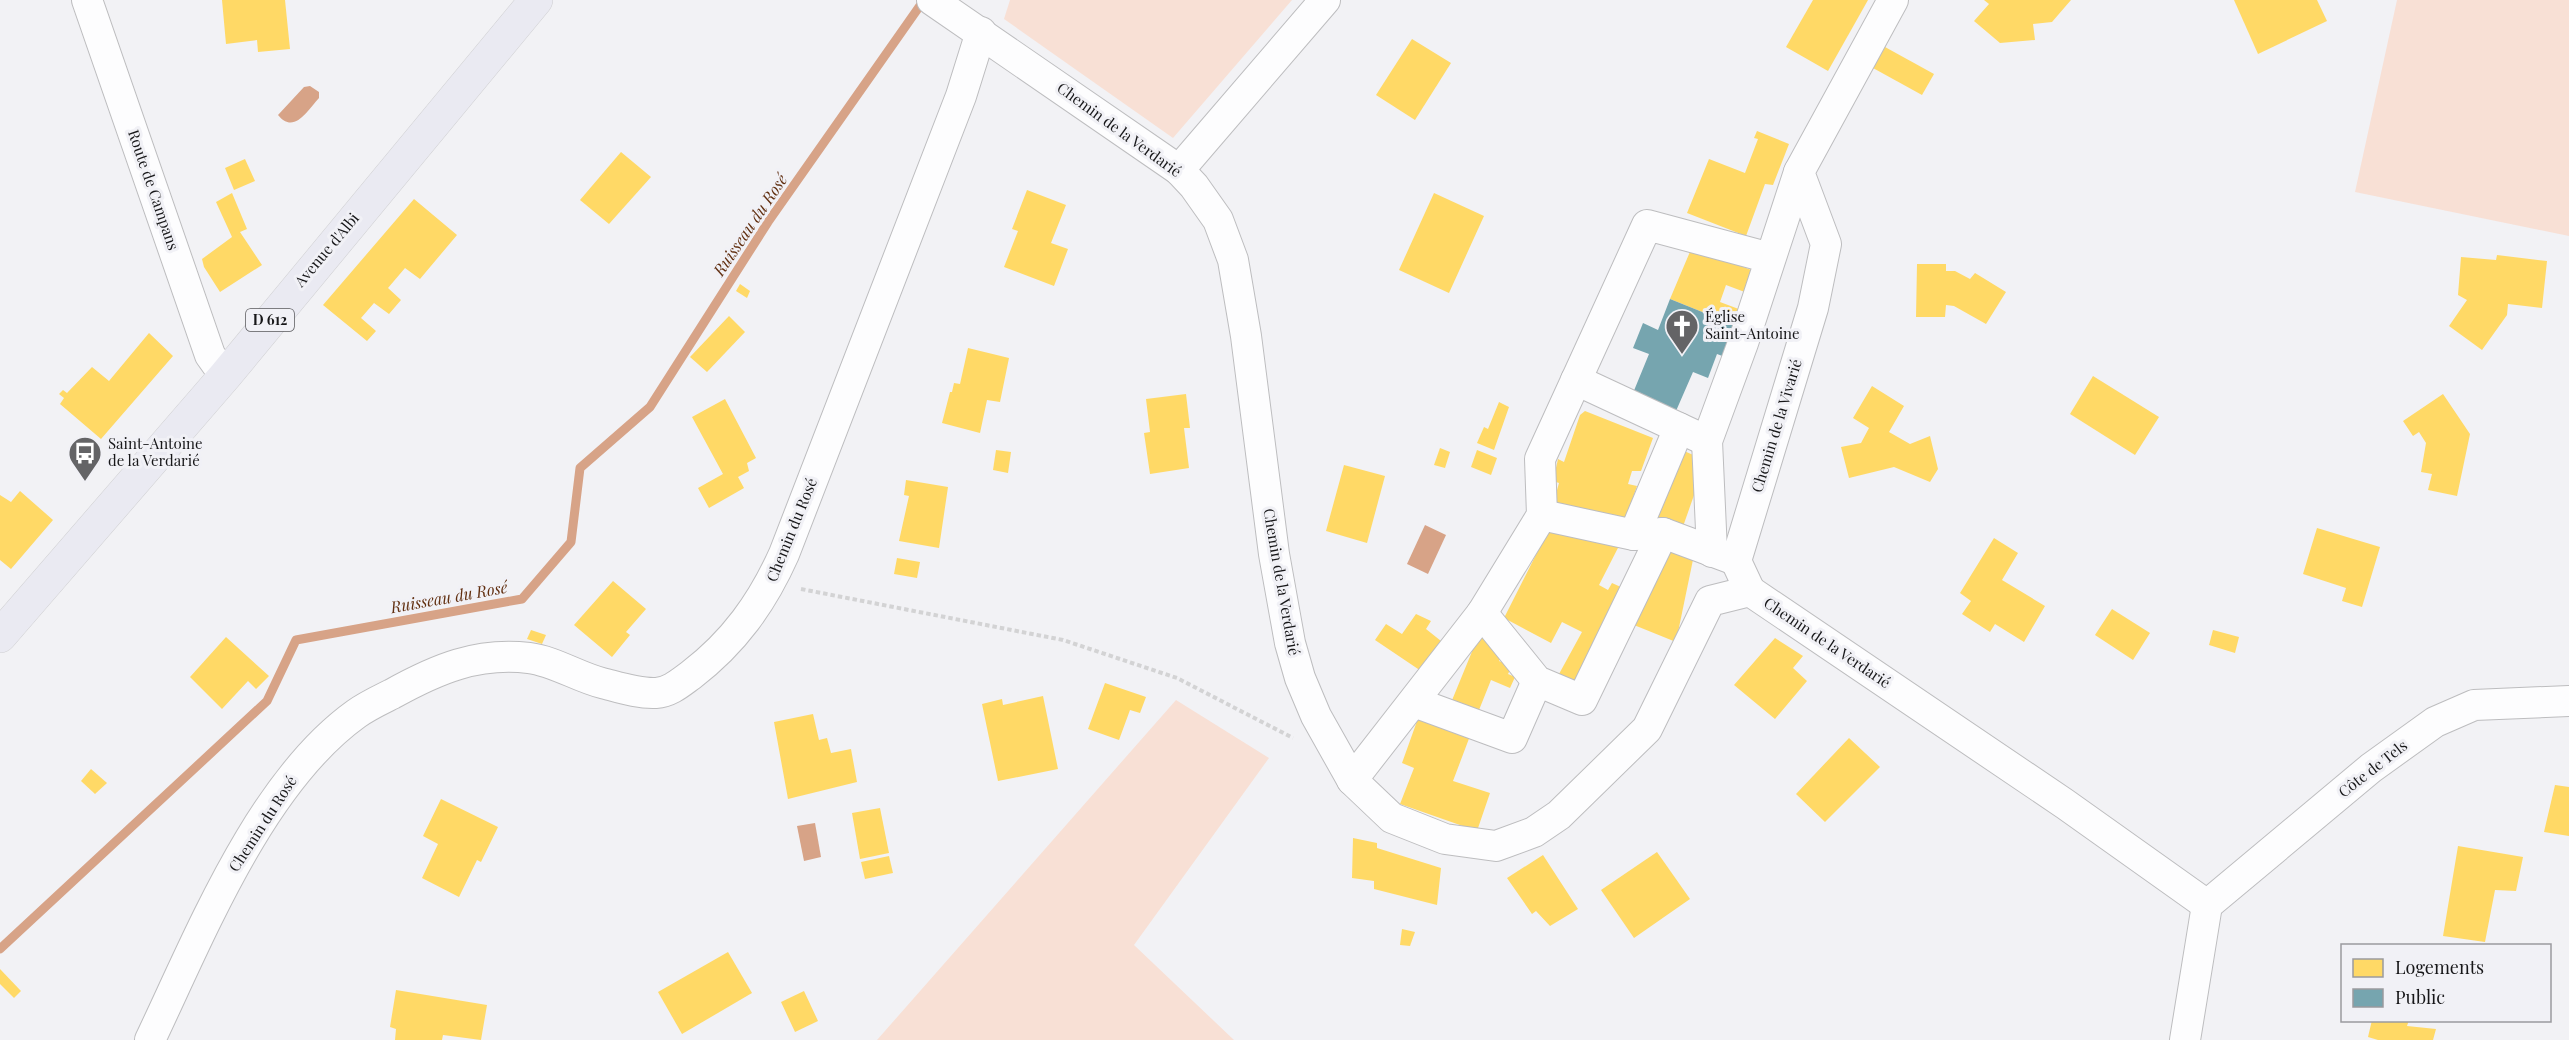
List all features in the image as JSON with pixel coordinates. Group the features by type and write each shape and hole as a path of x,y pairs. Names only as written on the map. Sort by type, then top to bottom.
{"main road":[{"name":"Avenue d'Albi","path":"0,636 225,376 536,0"}],"street":[{"name":"Route de Campans","path":"87,0 210,355 225,376"},
{"path":"1179,170 1324,0"},
{"path":"1750,591 1724,556 1707,441 1743,344 1799,172 1893,0"},
{"name":"Chemin de la Verdarié","path":"933,1 1179,170 1194,186 1218,220 1233,260 1246,336 1274,554 1290,643 1300,678 1316,716 1352,780 1392,818 1445,839 1496,846 1534,832 1559,815 1647,729 1710,601 1750,591 2055,798 2207,905"},
{"name":"Chemin du Rosé","path":"150,1040 229,876 267,813 293,776 328,738 357,713 416,680 461,661 495,656 532,658 601,683 656,693 673,688 709,661 741,629 771,583 784,554 961,96 981,32"},
{"name":"Chemin de la Vivarié","path":"1724,556 1813,308 1826,244 1799,172"},
{"path":"1352,780 1482,613 1542,515 1540,459 1647,225 1770,258"},
{"path":"1576,380 1707,441"},
{"path":"1482,613 1537,681 1582,700 1648,534 1679,428"},
{"path":"1542,515 1648,534 1724,556"},
{"path":"1414,702 1512,738 1537,681"},
{"name":"Côte de Tels","path":"2207,905 2371,768 2435,722 2474,705 2569,701"},
{"path":"2185,1040 2207,905"}],"path":[{"path":"771,583 1063,640 1177,678 1313,749 1336,751"}],"shaded area":[{"path":"1010,0 1292,0 1173,138 1004,19"},
{"path":"2397,0 2569,0 2569,236 2355,192"},
{"path":"310,86 319,92 319,98 295,122 284,121 278,115 304,87"},
{"path":"1425,525 1446,535 1428,574 1407,564"},
{"path":"1176,700 1269,758 1134,945 1234,1040 877,1040"},
{"path":"815,823 821,857 804,861 797,826"}],"building: Logements":[{"path":"222,0 285,0 290,49 258,52 257,40 226,44"},
{"path":"1813,0 1868,0 1828,71 1786,47"},
{"path":"1984,0 2071,0 2052,22 2033,24 2035,40 2000,43 1974,21 1989,4"},
{"path":"2234,0 2317,0 2327,21 2258,54"},
{"path":"1412,39 1451,63 1415,120 1376,95"},
{"path":"1885,47 1934,74 1922,95 1873,68"},
{"path":"1757,131 1789,144 1773,185 1765,184 1746,236 1687,213 1709,159 1745,173 1758,139 1754,138"},
{"path":"621,152 651,177 609,224 580,200"},
{"path":"245,159 255,181 234,190 225,168"},
{"path":"1027,190 1066,205 1051,243 1068,249 1054,286 1004,267 1018,231 1012,229"},
{"path":"232,193 247,229 240,232 262,265 220,292 204,267 202,259 232,237 216,202"},
{"path":"1434,193 1484,216 1449,293 1399,270"},
{"path":"414,199 457,235 420,279 405,268 388,288 401,300 389,314 374,303 361,318 376,331 367,341 323,305"},
{"path":"1692,247 1759,273 1750,294 1726,285 1720,302 1744,311 1737,326 1670,299"},
{"path":"2497,255 2547,261 2542,308 2508,304 2507,315 2482,350 2449,326 2467,300 2458,295 2461,257 2496,260"},
{"path":"1917,264 1946,264 1946,271 1955,271 1970,279 1975,273 2006,292 1986,324 1954,306 1946,305 1945,317 1916,317"},
{"path":"740,284 750,291 747,298 736,291"},
{"path":"729,316 745,332 707,372 690,357"},
{"path":"149,333 173,356 101,439 60,404 64,398 59,394 63,390 67,393 92,367 109,381"},
{"path":"968,348 1009,358 1000,402 987,400 980,433 942,423 954,383 960,384"},
{"path":"2093,376 2159,417 2135,455 2070,414"},
{"path":"1872,386 1904,406 1889,432 1910,444 1930,436 1938,469 1930,482 1894,467 1849,478 1841,447 1861,443 1869,428 1853,418"},
{"path":"1186,394 1190,428 1184,428 1189,468 1150,474 1144,433 1150,432 1146,399"},
{"path":"2443,394 2470,434 2457,496 2428,490 2432,474 2421,472 2426,443 2419,432 2413,436 2403,421"},
{"path":"725,399 756,458 747,463 749,471 738,477 744,488 709,508 698,488 723,474 692,417"},
{"path":"1499,402 1509,407 1494,450 1477,443 1484,427 1488,429"},
{"path":"1585,411 1653,438 1641,471 1632,471 1628,484 1637,486 1624,524 1552,508 1559,483 1553,481 1558,459 1564,462 1580,415"},
{"path":"1440,448 1450,452 1445,468 1434,465"},
{"path":"1677,448 1698,457 1699,481 1680,535 1648,523"},
{"path":"996,450 1011,452 1008,473 993,470"},
{"path":"1477,450 1497,458 1491,475 1471,467"},
{"path":"1344,465 1385,476 1367,543 1326,531"},
{"path":"906,480 948,487 939,548 899,541 909,496 904,495"},
{"path":"20,491 53,520 11,569 0,560 0,495 11,502"},
{"path":"1552,523 1621,542 1599,585 1608,590 1612,583 1623,588 1581,687 1559,674 1582,632 1562,622 1551,643 1504,618"},
{"path":"2317,528 2380,547 2362,607 2342,601 2346,588 2303,574"},
{"path":"1994,538 2018,553 2002,580 2045,606 2024,642 1995,624 1990,632 1962,614 1971,601 1960,593"},
{"path":"1667,540 1695,550 1676,642 1629,623"},
{"path":"897,558 920,562 917,578 894,574"},
{"path":"613,581 646,609 626,632 630,635 612,657 574,625"},
{"path":"2112,609 2150,633 2133,660 2095,635"},
{"path":"1416,614 1431,621 1426,629 1446,645 1424,673 1375,640 1386,624 1402,634"},
{"path":"531,630 546,635 542,644 527,639"},
{"path":"2213,630 2239,637 2235,653 2209,645"},
{"path":"226,637 269,676 256,689 248,681 222,709 190,677"},
{"path":"1478,637 1492,640 1505,647 1499,661 1512,666 1508,674 1515,677 1510,688 1491,680 1475,720 1448,710"},
{"path":"1775,638 1803,656 1793,668 1807,681 1775,719 1734,685"},
{"path":"1105,683 1146,697 1140,713 1130,710 1119,740 1088,729"},
{"path":"1043,696 1058,769 998,781 982,704 1002,699 1003,705"},
{"path":"1421,710 1473,728 1453,781 1490,793 1477,831 1400,804 1414,768 1402,763"},
{"path":"813,714 819,740 827,738 831,753 851,749 857,782 788,799 774,722"},
{"path":"1849,738 1880,767 1825,822 1796,794"},
{"path":"91,769 107,783 95,794 81,781"},
{"path":"2555,785 2569,787 2569,836 2544,832"},
{"path":"441,799 498,827 481,862 477,860 459,897 422,878 438,844 423,836"},
{"path":"880,808 889,853 860,859 852,813"},
{"path":"1353,838 1377,843 1377,848 1441,868 1437,905 1374,889 1374,881 1352,878"},
{"path":"2458,846 2523,857 2516,891 2495,890 2485,942 2443,936"},
{"path":"1657,852 1690,899 1634,938 1601,890"},
{"path":"1543,855 1578,909 1550,926 1536,911 1532,914 1507,878"},
{"path":"889,856 893,873 865,879 861,862"},
{"path":"1402,929 1415,932 1410,946 1400,945"},
{"path":"728,952 752,993 682,1034 658,992"},
{"path":"0,969 21,991 14,998 0,984"},
{"path":"396,990 487,1005 481,1040 443,1035 442,1040 395,1040 396,1029 390,1027"},
{"path":"804,991 818,1021 795,1032 781,1002"},
{"path":"2372,1022 2408,1022 2407,1026 2436,1029 2433,1040 2378,1040 2368,1037"}],"building: Public":[{"name":"Église Saint-Antoine","path":"1670,299 1737,326 1725,357 1717,354 1708,378 1693,372 1676,411 1633,393 1649,354 1633,348 1643,323 1658,330"}],"waterway":[{"name":"Ruisseau du Rosé","path":"0,949 267,701 296,640 522,599 571,542 580,468 650,407 768,222 924,0"}],"place":[{"name":"Église Saint-Antoine","path":"1682,355"},
{"name":"Saint-Antoine de la Verdarié","path":"85,482"}]}
